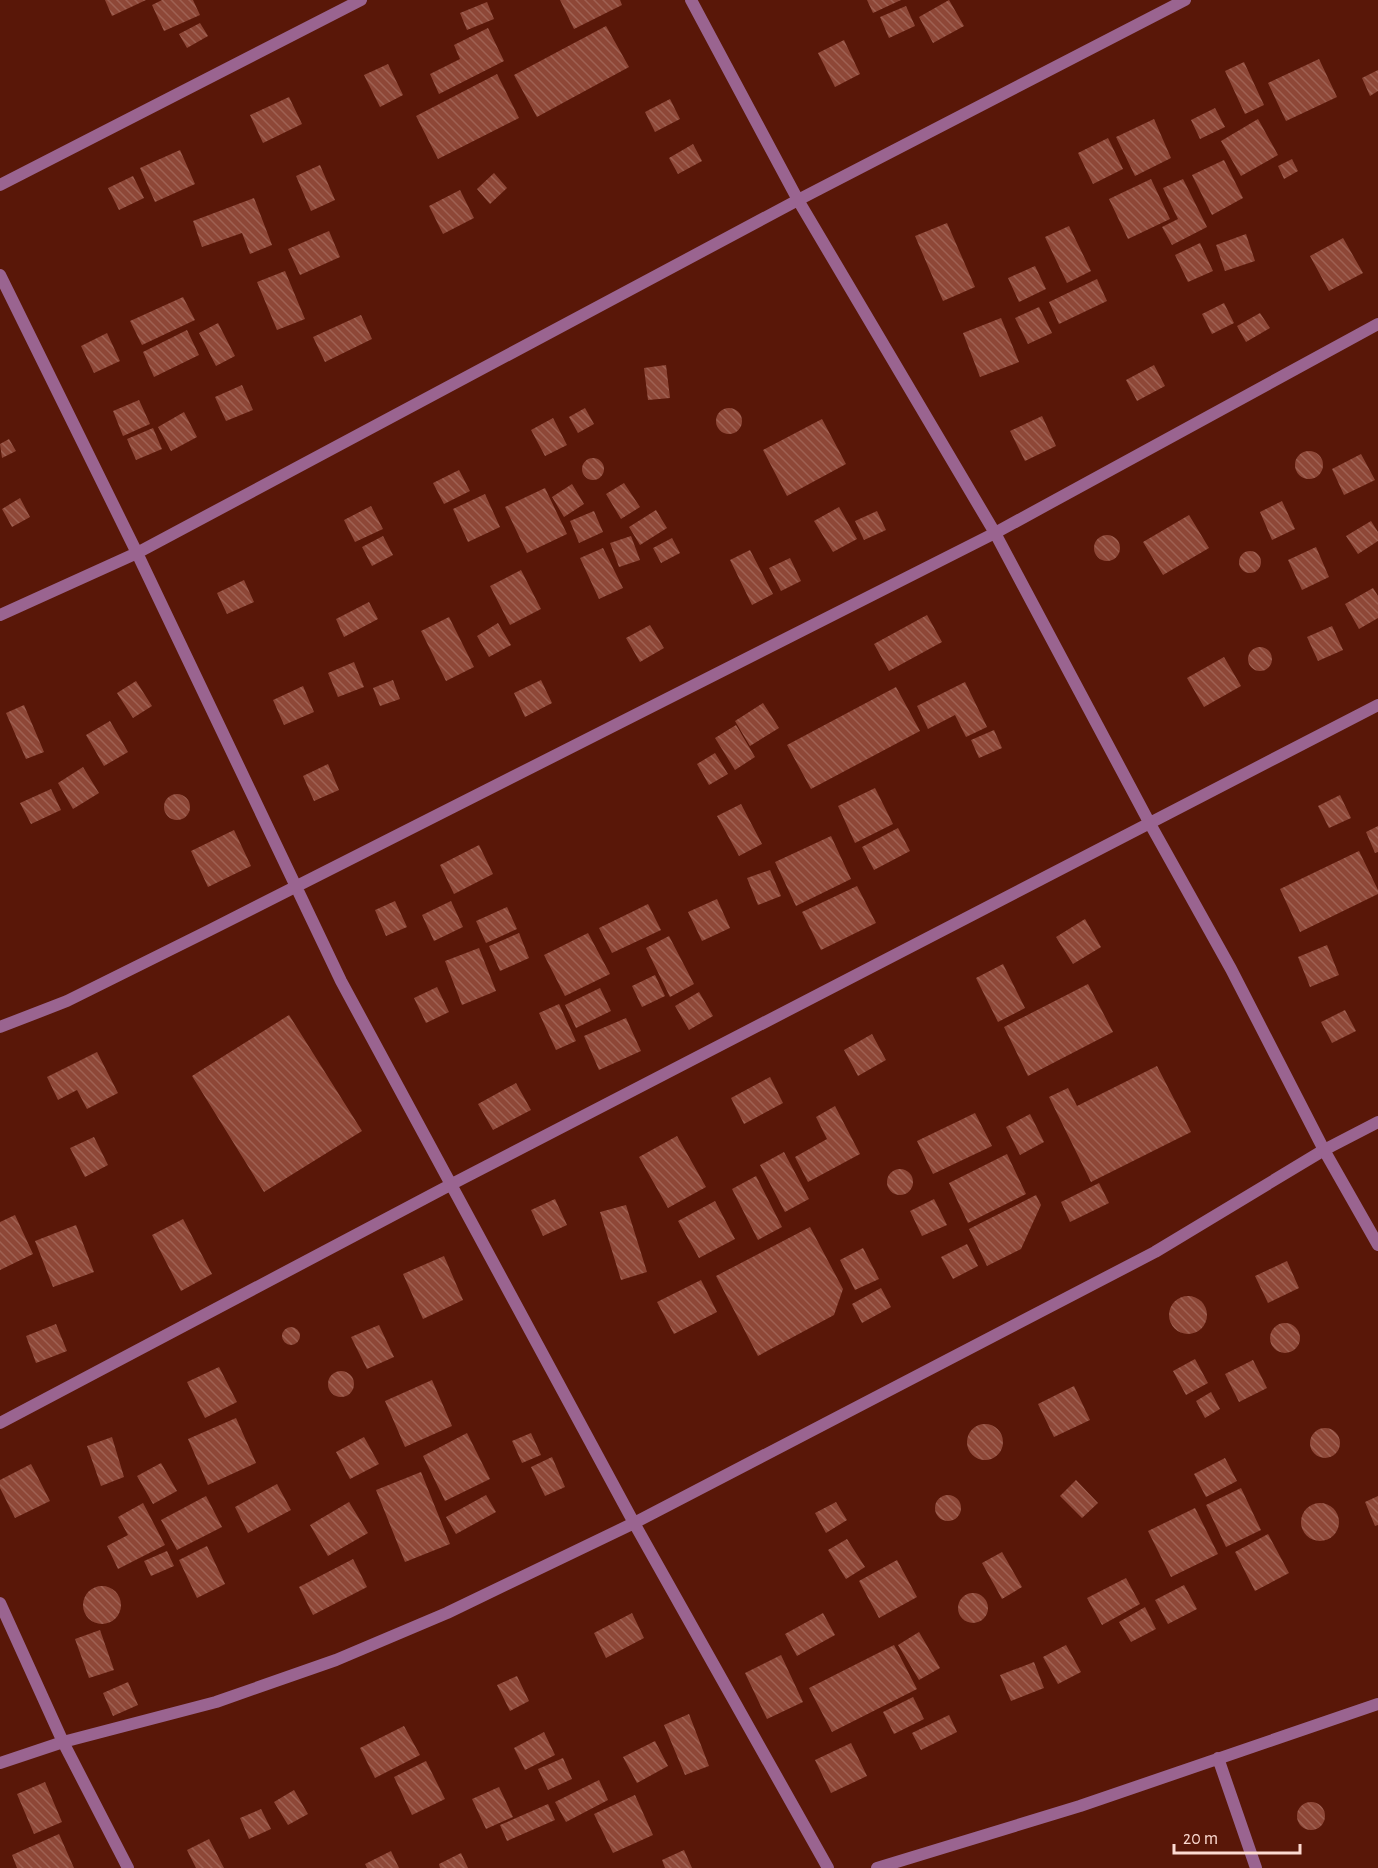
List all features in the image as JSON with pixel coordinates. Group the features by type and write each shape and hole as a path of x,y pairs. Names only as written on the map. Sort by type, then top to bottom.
{"street":[{"path":"0,185 361,0"},
{"path":"691,0 798,200 995,533 1149,822 1231,969 1324,1150 1378,1245"},
{"path":"0,615 137,553 798,200 1185,0"},
{"path":"0,275 137,553 341,981 634,1523 828,1868"},
{"path":"0,1026 67,1001 995,533 1378,324"},
{"path":"0,1423 452,1184 1378,705"},
{"path":"0,1763 63,1742 216,1702 336,1660 447,1613 634,1523 1155,1252 1324,1150 1378,1122"},
{"path":"0,1603 63,1742 128,1868"},
{"path":"877,1868 1080,1806 1378,1704"},
{"path":"1218,1758 1256,1868"}],"building":[{"path":"105,0 146,0 112,16"},
{"path":"162,0 193,0 200,15 164,31 152,5"},
{"path":"560,0 620,0 622,5 574,29"},
{"path":"867,0 901,0 873,13"},
{"path":"949,0 964,26 933,43 919,17"},
{"path":"487,2 494,19 467,30 460,13"},
{"path":"906,6 915,26 889,38 880,17"},
{"path":"200,23 208,36 187,48 179,34"},
{"path":"606,26 629,67 537,117 514,75"},
{"path":"488,28 504,61 439,94 430,74 460,59 454,45"},
{"path":"844,40 860,74 835,87 818,53"},
{"path":"1319,59 1337,97 1286,121 1268,83"},
{"path":"1244,62 1264,105 1245,114 1225,71"},
{"path":"388,64 403,95 380,107 364,75"},
{"path":"1378,70 1378,91 1370,96 1362,78"},
{"path":"497,74 519,118 438,159 416,116"},
{"path":"289,97 302,124 263,143 250,115"},
{"path":"670,99 680,119 655,132 645,112"},
{"path":"1215,108 1225,127 1200,139 1191,120"},
{"path":"1154,119 1171,158 1135,176 1116,137"},
{"path":"1258,119 1278,155 1241,176 1221,141"},
{"path":"1108,138 1123,169 1093,184 1078,153"},
{"path":"693,144 702,161 678,174 669,158"},
{"path":"180,150 195,184 155,202 140,168"},
{"path":"1292,159 1298,171 1284,179 1278,166"},
{"path":"1224,160 1243,198 1212,215 1192,175"},
{"path":"320,165 335,200 311,211 296,176"},
{"path":"494,173 507,188 490,204 477,189"},
{"path":"133,176 144,198 119,210 108,188"},
{"path":"1151,179 1170,219 1128,239 1109,199"},
{"path":"1183,179 1207,227 1172,245 1162,227 1178,219 1163,188"},
{"path":"460,190 474,218 443,234 429,206"},
{"path":"254,198 272,245 250,254 242,233 202,247 193,221"},
{"path":"947,223 975,287 943,301 915,236"},
{"path":"1069,226 1091,271 1067,283 1045,237"},
{"path":"329,231 340,257 300,275 288,249"},
{"path":"1246,234 1255,261 1225,271 1216,245"},
{"path":"1343,238 1363,273 1329,291 1310,256"},
{"path":"1200,243 1213,271 1188,282 1175,255"},
{"path":"1035,266 1046,289 1019,302 1008,278"},
{"path":"285,271 305,319 277,330 257,282"},
{"path":"1097,279 1107,301 1059,324 1049,302"},
{"path":"183,297 195,320 142,345 130,321"},
{"path":"1224,303 1234,323 1212,334 1202,314"},
{"path":"1039,307 1052,333 1028,344 1015,318"},
{"path":"1260,313 1270,328 1246,342 1237,326"},
{"path":"361,315 372,339 325,362 313,337"},
{"path":"1001,318 1019,362 980,377 963,333"},
{"path":"218,323 235,356 216,366 199,333"},
{"path":"187,330 199,355 154,377 143,352"},
{"path":"107,333 120,361 94,373 81,346"},
{"path":"666,365 670,398 648,400 644,368"},
{"path":"1154,365 1165,386 1137,401 1126,380"},
{"path":"242,385 253,410 226,421 215,397"},
{"path":"139,400 150,424 123,436 113,411"},
{"path":"585,408 594,424 578,433 569,417"},
{"path":"729,408 738,412 742,421 738,430 729,434 720,430 716,421 720,412"},
{"path":"184,412 197,437 171,451 158,427"},
{"path":"1042,416 1056,446 1025,461 1010,431"},
{"path":"553,418 567,445 545,456 531,430"},
{"path":"822,419 846,464 787,496 763,450"},
{"path":"153,428 162,449 136,460 127,439"},
{"path":"9,439 16,451 2,458 0,444"},
{"path":"1309,451 1319,455 1323,465 1319,475 1309,479 1299,475 1295,465 1299,455"},
{"path":"1361,454 1375,480 1344,495 1332,469"},
{"path":"593,458 601,461 604,469 601,477 593,480 585,477 582,469 585,461"},
{"path":"459,470 470,491 444,504 433,483"},
{"path":"624,483 640,507 621,519 606,494"},
{"path":"572,484 584,504 564,517 552,497"},
{"path":"545,488 567,534 527,553 505,507"},
{"path":"485,494 500,527 468,542 453,509"},
{"path":"20,498 30,517 12,527 2,509"},
{"path":"1282,501 1295,529 1272,540 1260,512"},
{"path":"371,506 383,529 355,542 344,520"},
{"path":"839,507 857,539 833,552 814,521"},
{"path":"656,510 667,528 640,545 629,527"},
{"path":"594,511 603,532 579,543 570,521"},
{"path":"877,511 886,530 864,540 855,521"},
{"path":"1189,515 1209,548 1163,575 1143,542"},
{"path":"1371,521 1378,532 1378,541 1358,554 1346,536"},
{"path":"1107,535 1116,539 1120,548 1116,557 1107,561 1098,557 1094,548 1098,539"},
{"path":"383,536 393,555 372,566 362,547"},
{"path":"631,536 640,560 619,567 610,543"},
{"path":"672,538 680,553 661,563 653,548"},
{"path":"1316,547 1329,577 1302,590 1288,560"},
{"path":"603,548 623,588 599,599 580,558"},
{"path":"750,550 773,594 752,605 730,560"},
{"path":"1250,551 1258,554 1261,562 1258,570 1250,573 1242,570 1239,562 1242,554"},
{"path":"790,558 801,581 781,591 769,568"},
{"path":"521,570 541,609 510,625 490,586"},
{"path":"244,580 254,602 227,614 217,593"},
{"path":"1373,588 1378,596 1378,618 1359,629 1345,604"},
{"path":"369,602 378,619 344,637 336,619"},
{"path":"927,615 942,642 889,671 874,644"},
{"path":"449,617 474,667 446,681 421,631"},
{"path":"498,623 511,645 489,657 477,636"},
{"path":"650,625 664,648 640,662 626,638"},
{"path":"1332,626 1343,650 1318,661 1307,637"},
{"path":"1260,647 1268,651 1272,659 1268,667 1260,671 1252,667 1248,659 1252,651"},
{"path":"1224,657 1241,686 1204,707 1187,678"},
{"path":"354,662 364,687 338,697 328,673"},
{"path":"393,680 400,699 380,706 373,688"},
{"path":"541,680 552,703 525,717 514,693"},
{"path":"136,681 152,706 133,718 117,693"},
{"path":"965,682 987,727 966,737 955,715 928,729 917,706"},
{"path":"303,686 314,712 284,725 273,700"},
{"path":"896,687 920,731 811,789 787,745"},
{"path":"763,703 779,728 750,746 735,721"},
{"path":"24,705 44,752 26,759 6,713"},
{"path":"110,721 128,752 104,766 86,735"},
{"path":"736,725 755,757 735,770 715,738"},
{"path":"994,730 1002,748 979,758 971,740"},
{"path":"715,753 728,774 709,785 697,764"},
{"path":"328,764 339,790 314,801 303,776"},
{"path":"83,767 99,793 73,809 58,783"},
{"path":"875,788 893,824 855,843 838,806"},
{"path":"51,789 61,810 31,824 20,803"},
{"path":"177,794 186,798 190,807 186,816 177,820 168,816 164,807 168,798"},
{"path":"1340,795 1351,818 1329,828 1318,806"},
{"path":"741,804 762,844 739,856 717,816"},
{"path":"1378,826 1378,852 1375,853 1366,832"},
{"path":"898,828 910,851 874,870 862,847"},
{"path":"234,830 251,866 208,887 191,851"},
{"path":"831,836 851,879 796,906 775,862"},
{"path":"479,845 493,874 454,894 440,865"},
{"path":"1359,851 1378,894 1300,932 1280,889"},
{"path":"770,870 781,896 758,905 747,878"},
{"path":"857,886 876,923 821,950 802,912"},
{"path":"717,899 730,928 702,941 688,912"},
{"path":"395,901 407,927 386,936 375,910"},
{"path":"451,901 463,927 434,941 422,915"},
{"path":"648,904 661,930 612,953 599,928"},
{"path":"507,907 517,929 486,943 476,921"},
{"path":"1085,919 1101,947 1073,964 1056,937"},
{"path":"519,933 529,958 500,971 489,946"},
{"path":"588,933 610,974 565,996 544,955"},
{"path":"669,936 694,984 670,997 646,948"},
{"path":"1327,945 1339,975 1310,987 1298,957"},
{"path":"479,948 496,991 462,1005 445,961"},
{"path":"1003,964 1025,1008 998,1022 976,978"},
{"path":"655,975 665,996 642,1007 632,986"},
{"path":"1088,984 1113,1032 1028,1076 1004,1027"},
{"path":"437,987 449,1012 426,1023 414,998"},
{"path":"600,988 611,1011 576,1028 565,1005"},
{"path":"699,992 713,1016 689,1030 675,1006"},
{"path":"559,1004 576,1041 556,1050 539,1013"},
{"path":"1345,1010 1356,1031 1332,1043 1321,1022"},
{"path":"289,1015 362,1131 264,1192 192,1076"},
{"path":"626,1018 641,1051 599,1070 584,1036"},
{"path":"872,1034 886,1060 858,1076 844,1050"},
{"path":"97,1052 118,1093 87,1109 77,1090 58,1100 47,1077"},
{"path":"1157,1066 1191,1132 1091,1182 1049,1097 1068,1088 1077,1106"},
{"path":"770,1077 783,1103 744,1124 731,1098"},
{"path":"516,1083 531,1110 493,1130 478,1104"},
{"path":"835,1106 860,1154 808,1182 795,1157 827,1139 816,1117"},
{"path":"975,1113 992,1146 933,1174 917,1141"},
{"path":"1030,1114 1044,1142 1020,1155 1006,1127"},
{"path":"677,1136 706,1187 668,1208 639,1157"},
{"path":"94,1137 108,1165 85,1177 70,1148"},
{"path":"784,1152 809,1199 785,1212 760,1165"},
{"path":"1007,1154 1026,1194 968,1223 949,1183"},
{"path":"900,1169 909,1173 913,1182 909,1191 900,1195 891,1191 887,1182 891,1173"},
{"path":"756,1176 782,1227 758,1240 732,1189"},
{"path":"1099,1183 1109,1203 1070,1222 1061,1202"},
{"path":"1036,1195 1041,1205 1021,1249 987,1266 969,1229"},
{"path":"555,1199 567,1225 543,1236 531,1210"},
{"path":"934,1199 947,1225 922,1236 910,1211"},
{"path":"715,1201 735,1239 699,1258 678,1221"},
{"path":"626,1205 647,1272 621,1280 600,1212"},
{"path":"15,1215 33,1254 0,1270 0,1222"},
{"path":"183,1219 212,1274 181,1291 152,1235"},
{"path":"76,1225 94,1272 53,1287 35,1241"},
{"path":"810,1227 843,1289 834,1315 758,1356 716,1276"},
{"path":"967,1244 978,1266 953,1279 941,1257"},
{"path":"863,1248 879,1279 855,1290 840,1260"},
{"path":"444,1256 463,1300 423,1319 403,1274"},
{"path":"1287,1261 1299,1288 1268,1303 1255,1276"},
{"path":"701,1280 717,1312 674,1334 657,1302"},
{"path":"881,1288 891,1307 862,1323 852,1304"},
{"path":"1188,1296 1202,1301 1207,1315 1202,1329 1188,1334 1174,1329 1169,1315 1174,1301"},
{"path":"1285,1323 1296,1327 1300,1338 1296,1349 1285,1353 1274,1349 1270,1338 1274,1327"},
{"path":"56,1324 67,1351 36,1363 26,1336"},
{"path":"379,1325 394,1357 367,1369 351,1337"},
{"path":"287,1327 295,1327 300,1332 298,1343 287,1345 282,1340 282,1332"},
{"path":"1195,1359 1208,1383 1186,1395 1173,1371"},
{"path":"1253,1360 1267,1388 1239,1402 1225,1374"},
{"path":"219,1367 237,1402 205,1418 187,1382"},
{"path":"341,1371 351,1374 354,1384 351,1394 341,1397 331,1394 328,1384 331,1374"},
{"path":"432,1380 452,1426 405,1447 385,1401"},
{"path":"1074,1386 1090,1420 1054,1437 1038,1404"},
{"path":"1211,1392 1220,1409 1205,1418 1196,1401"},
{"path":"236,1418 256,1463 208,1485 188,1439"},
{"path":"985,1424 997,1430 1003,1442 997,1454 985,1460 973,1454 967,1442 973,1430"},
{"path":"1325,1428 1331,1429 1339,1437 1339,1449 1331,1457 1325,1458 1319,1457 1311,1449 1310,1443 1311,1437 1319,1429"},
{"path":"467,1433 490,1479 445,1501 423,1456"},
{"path":"531,1433 541,1455 522,1463 512,1441"},
{"path":"112,1437 124,1477 101,1486 87,1446"},
{"path":"364,1437 379,1464 350,1479 336,1452"},
{"path":"552,1457 565,1487 545,1496 531,1467"},
{"path":"1225,1458 1237,1481 1206,1497 1194,1474"},
{"path":"161,1463 177,1491 153,1504 137,1476"},
{"path":"31,1464 50,1501 15,1518 0,1488 0,1480"},
{"path":"421,1472 450,1544 405,1562 376,1490"},
{"path":"1076,1480 1098,1503 1082,1518 1060,1496"},
{"path":"277,1484 291,1510 248,1533 235,1507"},
{"path":"1241,1488 1261,1530 1226,1547 1206,1505"},
{"path":"486,1495 496,1512 456,1534 446,1517"},
{"path":"948,1495 957,1499 961,1508 957,1517 948,1521 939,1517 935,1508 939,1499"},
{"path":"206,1496 222,1527 177,1550 161,1520"},
{"path":"1378,1496 1378,1525 1375,1526 1365,1502"},
{"path":"349,1502 368,1533 328,1556 310,1525"},
{"path":"836,1502 847,1520 826,1533 815,1513"},
{"path":"143,1503 165,1545 118,1569 107,1546 128,1535 118,1517"},
{"path":"1320,1503 1334,1508 1339,1522 1334,1536 1320,1541 1306,1536 1301,1522 1306,1508"},
{"path":"1195,1508 1218,1554 1171,1577 1148,1531"},
{"path":"1268,1534 1289,1573 1255,1591 1235,1552"},
{"path":"847,1539 865,1567 846,1579 828,1550"},
{"path":"207,1546 225,1584 197,1598 179,1560"},
{"path":"167,1551 174,1566 151,1576 144,1561"},
{"path":"1002,1552 1022,1587 1002,1599 982,1563"},
{"path":"353,1559 367,1587 313,1615 299,1587"},
{"path":"897,1560 917,1597 879,1618 859,1581"},
{"path":"1126,1578 1140,1604 1102,1625 1087,1598"},
{"path":"1184,1585 1197,1609 1168,1624 1155,1600"},
{"path":"102,1586 109,1587 115,1592 120,1598 120,1612 115,1618 109,1623 102,1624 95,1623 89,1618 84,1612 83,1605 84,1598 89,1592 95,1587"},
{"path":"973,1593 984,1597 988,1608 984,1619 973,1623 962,1619 958,1608 962,1597"},
{"path":"1145,1607 1156,1629 1131,1642 1119,1622"},
{"path":"632,1613 644,1638 606,1658 594,1633"},
{"path":"823,1613 835,1635 797,1656 785,1634"},
{"path":"100,1630 114,1670 89,1678 75,1639"},
{"path":"919,1632 940,1668 919,1680 898,1645"},
{"path":"894,1645 917,1689 832,1732 809,1688"},
{"path":"1066,1645 1081,1672 1058,1684 1043,1657"},
{"path":"781,1655 803,1702 767,1719 745,1673"},
{"path":"1034,1662 1044,1688 1011,1701 1000,1675"},
{"path":"517,1676 529,1701 510,1711 497,1685"},
{"path":"128,1682 138,1705 113,1716 103,1693"},
{"path":"913,1697 924,1719 894,1734 883,1712"},
{"path":"689,1714 709,1766 685,1775 664,1725"},
{"path":"949,1715 957,1732 921,1750 912,1733"},
{"path":"404,1726 420,1755 375,1778 360,1748"},
{"path":"544,1732 555,1755 525,1770 514,1748"},
{"path":"655,1741 668,1766 637,1783 623,1757"},
{"path":"851,1743 867,1776 831,1793 815,1760"},
{"path":"563,1758 572,1779 548,1790 538,1769"},
{"path":"426,1761 445,1799 412,1815 394,1777"},
{"path":"599,1780 608,1800 566,1822 555,1802"},
{"path":"45,1782 62,1822 34,1834 17,1794"},
{"path":"499,1787 513,1817 486,1829 472,1799"},
{"path":"294,1790 308,1814 288,1825 274,1802"},
{"path":"635,1795 653,1835 613,1853 594,1814"},
{"path":"1311,1802 1321,1806 1325,1816 1321,1826 1311,1830 1301,1826 1297,1816 1301,1806"},
{"path":"548,1804 555,1820 507,1841 500,1825"},
{"path":"261,1809 271,1829 249,1839 240,1818"},
{"path":"59,1834 74,1868 17,1868 12,1855"},
{"path":"209,1839 224,1868 196,1868 187,1850"},
{"path":"684,1850 692,1868 665,1868 662,1860"},
{"path":"391,1851 399,1868 367,1868 365,1864"},
{"path":"461,1853 468,1868 440,1868 439,1864"}]}
